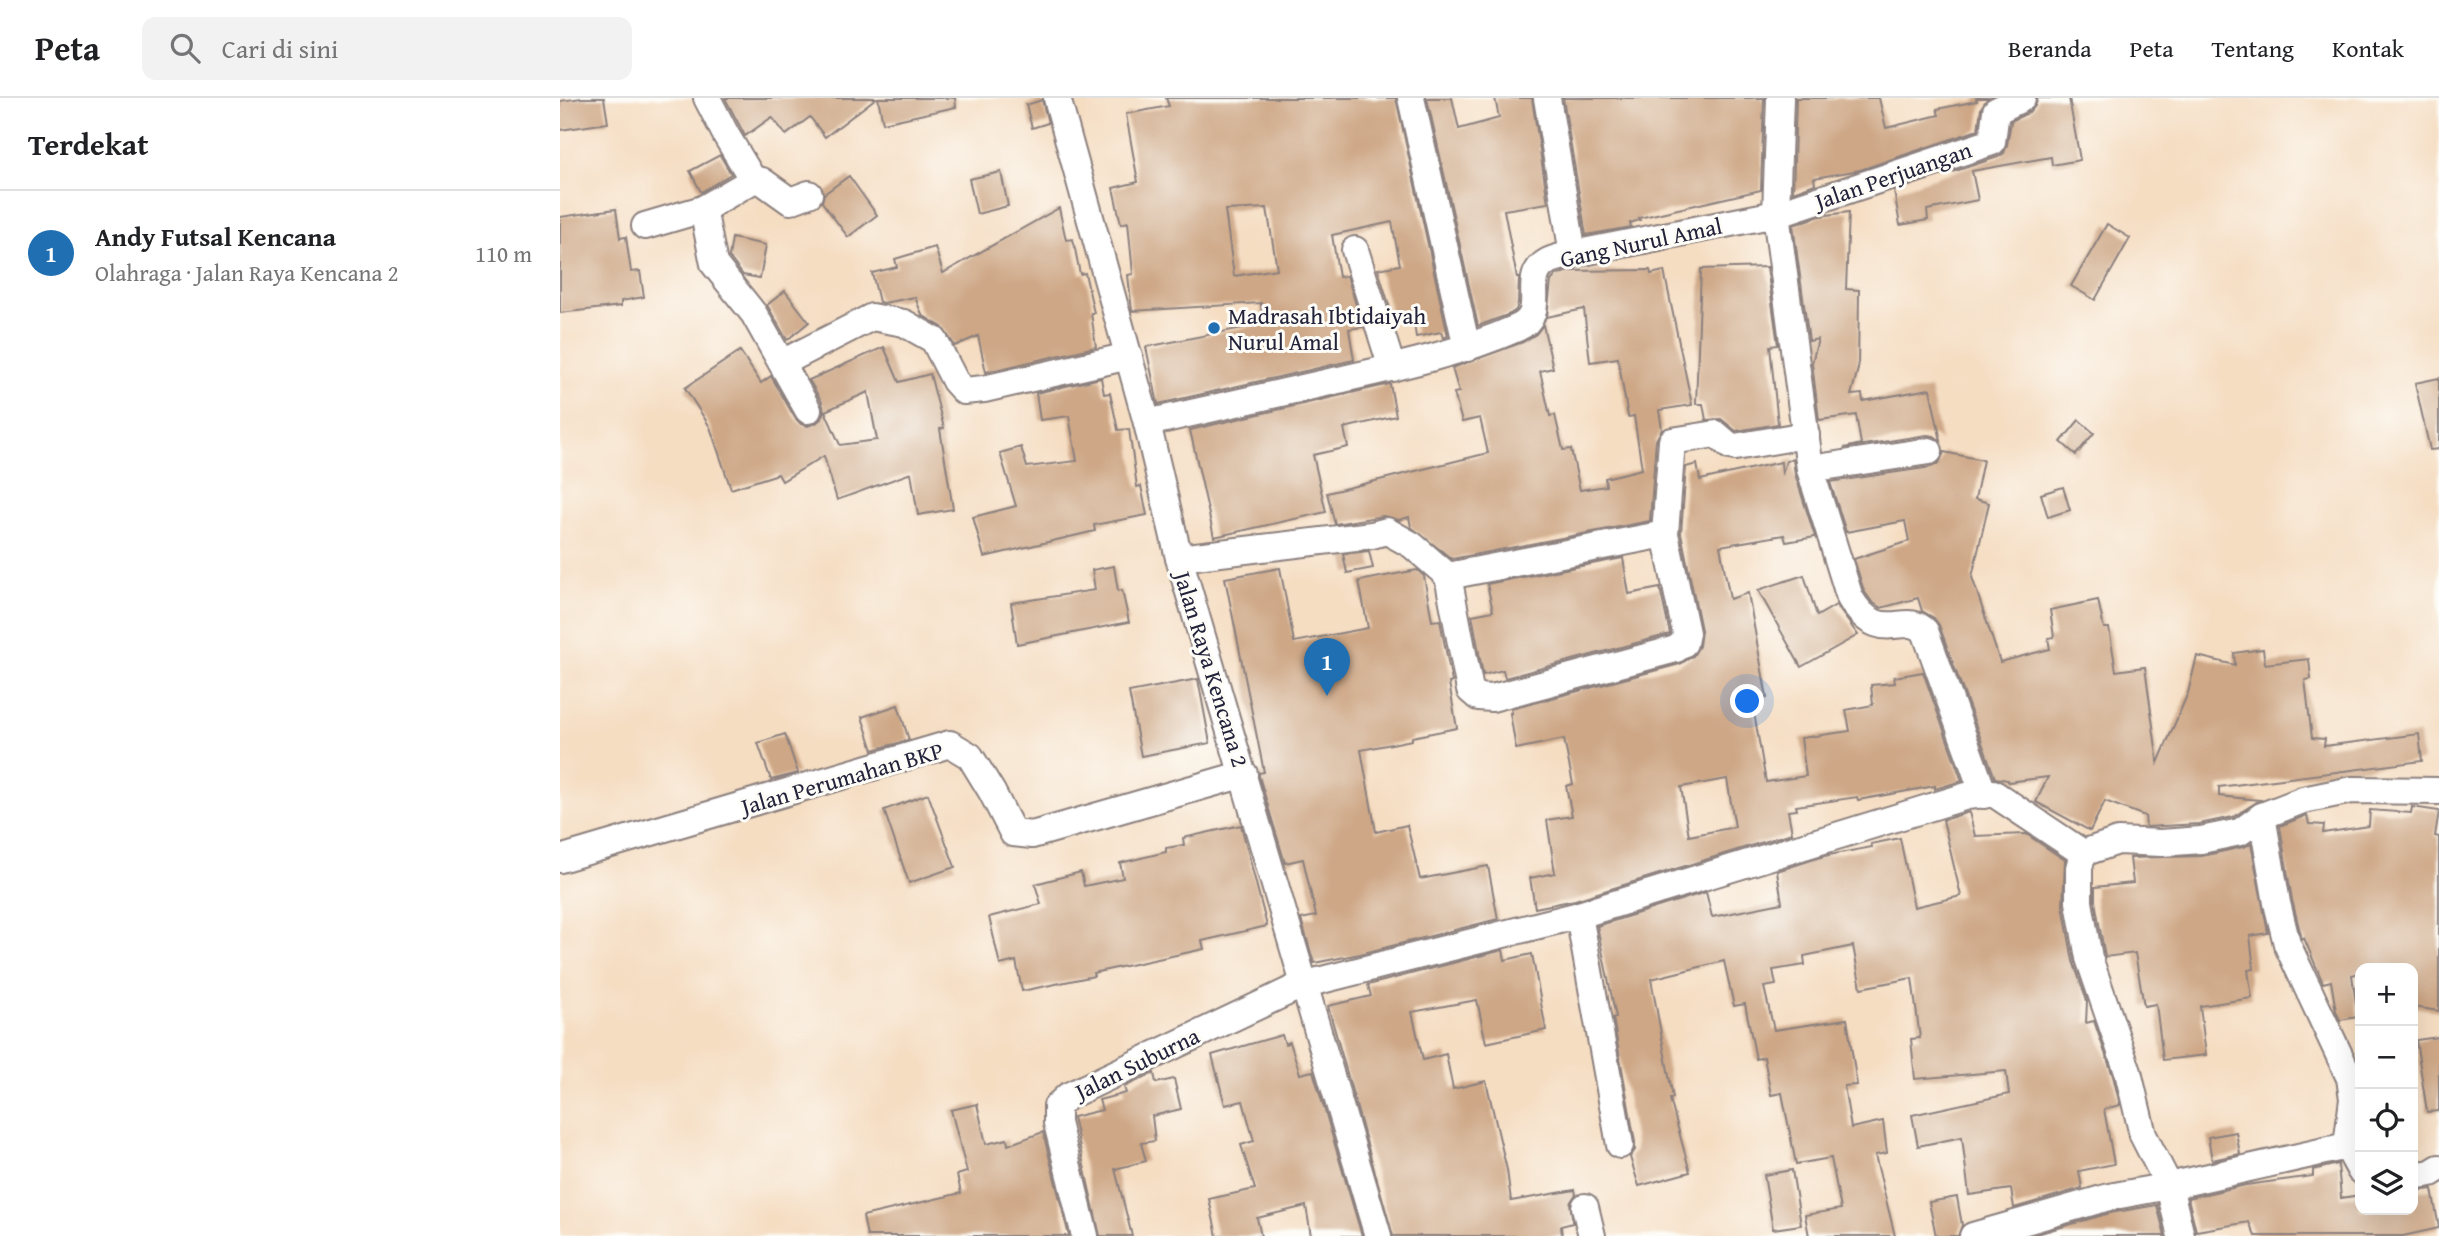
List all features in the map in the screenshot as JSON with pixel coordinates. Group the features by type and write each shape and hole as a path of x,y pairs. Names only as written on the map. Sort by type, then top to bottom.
{"street":[{"path":"708,98 753,180"},
{"name":"Jalan Raya Kencana 2","path":"1058,98 1147,423 1179,558 1244,774 1302,985 1378,1236"},
{"path":"1411,98 1467,348"},
{"path":"1547,98 1573,254"},
{"path":"1780,98 1776,214 1810,469 1850,598 1859,613 1878,625 1890,627 1912,624 1919,625 1925,631 1984,795"},
{"name":"Jalan Perjuangan","path":"1776,214 1993,142 1996,111 2022,98"},
{"path":"645,226 703,209 753,180 762,181 790,201 809,194"},
{"path":"703,209 714,264 754,314 808,410"},
{"name":"Gang Nurul Amal","path":"1147,423 1392,368 1467,348 1530,321 1535,311 1534,281 1546,262 1573,254 1776,214"},
{"path":"1354,250 1392,368"},
{"path":"782,363 872,317 904,323 934,340 955,381 964,391 984,389 1129,356"},
{"path":"1179,558 1387,531 1412,545 1448,576 1470,690 1478,697 1492,698 1676,649 1684,643 1686,633 1665,534 1672,441 1716,434 1735,447 1806,435"},
{"path":"1810,469 1928,451"},
{"path":"1448,576 1665,534"},
{"name":"Jalan Perumahan BKP","path":"560,859 950,744 970,756 1013,833 1032,835 1244,774"},
{"path":"2083,853 2118,841 2161,843 2201,840 2239,832 2262,816 2303,800 2351,790 2439,791"},
{"path":"1302,985 1579,915 1967,796 1993,793 2083,853"},
{"path":"2262,816 2287,944 2350,1078 2353,1099 2347,1146 2355,1161"},
{"path":"2083,853 2079,868 2080,902 2089,958 2128,1072 2143,1135 2169,1186 2181,1236"},
{"path":"1579,915 1620,1145"},
{"name":"Jalan Suburna","path":"1084,1236 1057,1123 1057,1106 1068,1096 1302,985"},
{"path":"1973,1236 2109,1197 2347,1146"},
{"path":"2418,1175 2431,1173 2439,1168"},
{"path":"1585,1207 1592,1236"}],"building":[{"path":"604,98 608,123 560,130 560,101"},
{"path":"725,98 876,98 825,137 810,117 786,135 772,117 745,136"},
{"path":"878,98 955,98 956,107 883,123"},
{"path":"1166,98 1396,98 1448,336 1443,338 1441,332 1416,337 1413,317 1394,321 1378,269 1400,265 1392,222 1332,235 1339,277 1347,276 1363,327 1349,329 1354,360 1158,404 1146,347 1263,324 1261,303 1132,311 1128,275 1133,274 1128,222 1121,224 1113,188 1138,182 1126,114 1169,106","holes":["1267,208 1277,269 1234,276 1225,210"]},
{"path":"1427,98 1452,98 1459,129 1499,118 1495,98 1532,98 1548,203 1504,210 1519,278 1518,303 1516,310 1510,314 1478,326"},
{"path":"1563,98 1764,98 1761,190 1639,218 1640,220 1630,223 1631,227 1586,235"},
{"path":"1796,98 1879,98 1886,128 1939,115 1937,109 1977,101 1976,98 1988,98 1981,108 1978,130 1860,170 1814,178 1815,184 1793,192"},
{"path":"2038,98 2069,98 2080,160 2052,165 2051,157 1972,171 1978,200 1927,210 1928,220 1900,225 1894,191 1998,157 2004,153 2007,145 2011,121 2030,112"},
{"path":"1042,100 1048,123 1032,128 1026,105"},
{"path":"720,155 731,174 701,192 690,171"},
{"path":"1001,172 1008,206 977,214 969,179"},
{"path":"849,176 877,215 848,237 822,202 824,194"},
{"path":"1059,208 1066,240 1073,239 1080,274 1085,273 1094,313 1091,313 1096,347 986,372 978,336 955,346 942,327 922,315 915,297 879,302 872,273 897,267 895,259 935,247 943,273"},
{"path":"616,209 620,238 626,237 631,272 640,271 644,297 621,301 621,306 560,313 560,217"},
{"path":"1849,212 1846,289 1859,290 1858,369 1851,395 1862,394 1863,401 1930,389 1941,441 1927,435 1844,448 1861,444 1856,415 1819,420 1812,363 1818,339 1809,341 1793,225 1820,216"},
{"path":"2107,224 2130,238 2095,300 2071,286"},
{"path":"732,238 766,245 760,278 743,275 729,257"},
{"path":"1767,267 1778,345 1770,346 1778,424 1736,431 1721,419 1706,420 1703,404 1696,404 1701,269"},
{"path":"1650,270 1651,274 1664,271 1692,405 1659,410 1662,429 1656,440 1650,521 1452,559 1411,527 1409,517 1399,520 1383,516 1335,524 1327,493 1488,453 1480,418 1462,422 1454,393 1459,392 1452,368 1523,342 1536,334 1543,325 1553,368 1540,371 1550,416 1555,415 1563,450 1571,449 1580,490 1606,486 1605,478 1642,469 1634,416 1628,417 1618,358 1590,362 1584,309 1547,317 1551,281 1556,275 1569,271"},
{"path":"785,291 809,322 787,340 767,305"},
{"path":"884,347 899,382 930,374 944,428 940,429 953,509 918,515 911,473 837,500 824,456 782,481 778,474 731,489 710,427 685,388 740,351 761,383 771,376 795,418 808,426 821,419 824,411 822,402 809,380","holes":["868,392 877,440 840,445 825,411"]},
{"path":"1101,378 1104,394 1110,393 1118,430 1129,429 1137,487 1141,486 1147,515 1094,525 1095,531 984,557 973,517 1016,506 1000,453 1021,447 1027,467 1077,461 1069,416 1040,420 1036,393"},
{"path":"2439,378 2439,449 2430,450 2415,383"},
{"path":"1390,384 1396,416 1344,428 1348,447 1313,455 1326,512 1214,537 1190,430"},
{"path":"2079,420 2094,433 2076,455 2061,442"},
{"path":"1944,452 1983,460 1975,499 1989,503 1972,577 2000,662 2050,649 2048,638 2054,637 2050,610 2098,600 2104,628 2109,628 2116,671 2145,667 2158,763 2188,693 2197,656 2235,665 2234,653 2263,649 2265,664 2309,659 2311,679 2305,680 2312,738 2325,739 2324,746 2419,734 2422,761 2219,787 2219,796 2260,800 2233,817 2199,824 2146,827 2145,816 2105,801 2090,831 2036,802 2048,777 2008,782 1995,778 1939,625 1934,618 1922,611 1918,598 1881,608 1872,602 1864,591 1854,559 1909,541 1905,521 1846,532 1830,482 1931,467 1939,463"},
{"path":"1793,459 1795,474 1815,537 1786,542 1784,535 1720,546 1730,599 1748,593 1767,698 1752,701 1766,782 1806,776 1801,738 1850,731 1846,710 1873,705 1871,685 1895,683 1894,677 1923,672 1962,781 1935,789 1935,786 1858,800 1857,797 1796,806 1797,810 1788,811 1792,833 1575,900 1535,908 1530,878 1555,873 1547,820 1572,816 1566,786 1573,784 1564,739 1516,749 1511,709 1680,664 1693,656 1699,646 1701,630 1681,533 1686,467 1697,464 1700,480 1781,462 1782,475 1786,461","holes":["1727,779 1735,827 1689,836 1681,787"]},
{"path":"2063,487 2070,510 2048,517 2041,494"},
{"path":"1369,551 1373,568 1347,573 1343,554"},
{"path":"1623,558 1629,594 1660,588 1670,634 1505,678 1503,670 1483,675 1472,615 1493,611 1487,584"},
{"path":"1114,566 1118,591 1122,590 1129,622 1017,644 1011,603 1095,590 1092,570"},
{"path":"1280,568 1294,642 1368,628 1359,581 1417,570 1424,576 1432,621 1440,620 1452,682 1449,683 1457,728 1361,750 1376,832 1407,825 1420,879 1488,866 1498,919 1314,963 1301,919 1316,916 1303,859 1285,863 1259,776 1259,773 1264,772 1225,578"},
{"path":"1804,575 1817,616 1836,605 1858,635 1801,667 1758,590"},
{"path":"1198,679 1210,743 1141,756 1129,692"},
{"path":"898,705 909,740 873,750 862,717"},
{"path":"785,734 798,773 771,780 758,743"},
{"path":"928,794 955,867 909,883 884,810"},
{"path":"2412,807 2439,811 2435,836 2439,837 2439,1011 2418,1008 2418,963 2355,963 2355,974 2352,975 2355,1018 2340,1020 2331,981 2323,983 2304,938 2302,939 2292,900 2280,826 2307,815 2309,824 2324,825 2323,833 2369,826 2370,810 2411,813"},
{"path":"1969,812 1975,836 2026,834 2065,860 2063,905 2073,961 2087,1001 2086,1023 2094,1021 2120,1105 2104,1109 2114,1164 2079,1171 2082,1188 2014,1208 2011,1189 1969,1195 1962,1137 1918,1146 1912,1115 2009,1094 2006,1071 1915,1079 1911,1039 1920,1038 1912,978 1861,988 1853,946 1804,956 1805,965 1773,970 1776,985 1764,987 1774,1030 1847,1019 1857,1085 1844,1086 1851,1128 1883,1121 1887,1153 1875,1155 1895,1236 1809,1236 1805,1215 1841,1209 1831,1158 1796,1164 1782,1093 1771,1095 1764,1057 1756,1059 1745,1004 1734,1006 1724,961 1651,979 1673,1098 1670,1099 1690,1172 1639,1186 1630,1157 1635,1150 1635,1142 1613,1018 1616,1017 1597,926 1706,892 1712,917 1782,903 1777,871 1824,856 1872,847 1871,844 1900,838 1914,907 1961,896 1943,820"},
{"path":"1241,825 1267,926 1202,941 1204,949 1022,991 1016,961 1000,965 989,917 1041,904 1035,884 1081,872 1084,886 1123,878 1120,863 1184,845 1183,838"},
{"path":"2251,844 2268,933 2250,936 2254,969 2248,970 2252,998 2200,1006 2206,1055 2163,1060 2156,1004 2144,1006 2135,953 2105,957 2095,887 2133,883 2130,858 2202,856"},
{"path":"1503,950 1505,960 1532,954 1546,1030 1486,1043 1477,1000 1412,1012 1423,1060 1446,1054 1453,1089 1486,1081 1507,1170 1511,1201 1575,1190 1576,1194 1570,1203 1573,1223 1561,1226 1562,1236 1393,1236 1328,1006 1371,996 1368,985"},
{"path":"1282,1035 1285,1044 1290,1042 1300,1074 1313,1071 1362,1236 1311,1236 1306,1206 1257,1218 1261,1236 1217,1236 1209,1199 1255,1189 1241,1145 1254,1141 1243,1101 1225,1105 1212,1055"},
{"path":"2439,1037 2439,1111 2427,1112 2418,1040"},
{"path":"1154,1073 1156,1083 1174,1079 1181,1109 1152,1116 1155,1141 1141,1143 1146,1161 1115,1169 1132,1236 1100,1236 1073,1117 1102,1110 1099,1100 1126,1093 1124,1087"},
{"path":"977,1104 986,1144 1007,1139 1008,1145 1043,1132 1069,1236 867,1236 863,1216 961,1193 957,1175 967,1172 951,1110"},
{"path":"2236,1132 2240,1154 2212,1160 2208,1137"},
{"path":"2338,1164 2341,1198 2355,1196 2355,1215 2418,1215 2418,1190 2432,1189 2439,1228 2403,1236 2255,1236 2249,1222 2196,1231 2188,1198 2246,1185 2313,1176 2313,1170"},
{"path":"1792,1170 1801,1225 1773,1229 1764,1175"},
{"path":"1957,1197 1962,1225 1958,1236 1936,1236 1929,1202"},
{"path":"2157,1205 2165,1236 2030,1236 2110,1213"}],"place":[{"name":"Madrasah Ibtidaiyah Nurul Amal","path":"1214,328"},
{"name":"Andy Futsal Kencana","path":"1327,696"}]}
